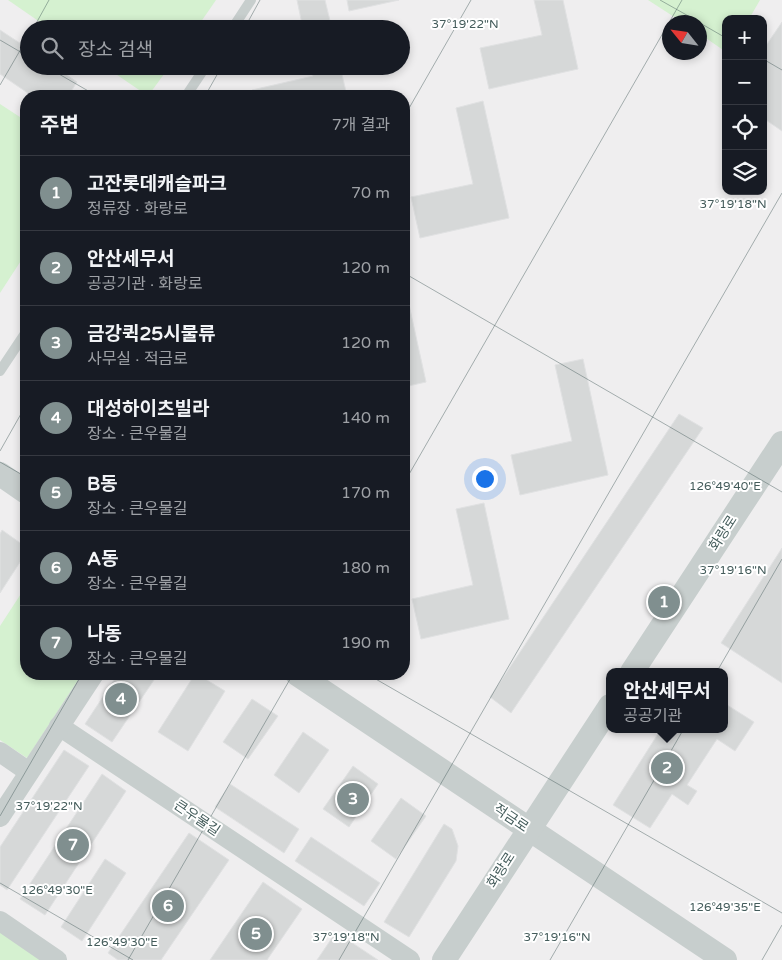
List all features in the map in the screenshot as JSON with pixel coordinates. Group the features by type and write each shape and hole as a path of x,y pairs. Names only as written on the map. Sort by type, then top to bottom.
{"street":[{"name":"화랑로","path":"635,668 782,443"},
{"path":"0,474 20,488"},
{"path":"0,817 90,680"},
{"name":"적금로","path":"306,680 725,960"},
{"name":"화랑로","path":"444,960 606,712"},
{"name":"큰우물길","path":"60,726 410,960"},
{"path":"0,752 29,772"},
{"path":"0,921 57,960"}],"lane":[{"path":"238,20 251,0"},
{"path":"190,90 200,75"},
{"path":"0,371 20,341"}],"green space":[{"path":"8,0 216,0 202,20 37,20"},
{"path":"648,0 760,0 751,15 722,15 722,49 707,39 707,15 671,15"},
{"path":"117,75 163,75 152,90 139,90"},
{"path":"0,104 20,117 20,262 0,293"},
{"path":"20,595 20,680 78,680 27,758 0,740 0,626"},
{"path":"0,930 45,960 0,960"}],"building":[{"path":"297,0 325,0 330,20 301,20"},
{"path":"347,0 399,0 349,11"},
{"path":"534,0 563,0 578,69 489,89 480,48 542,35"},
{"path":"782,22 782,131 767,121 767,44"},
{"path":"0,30 20,43 20,75 67,75 77,82 72,90 23,90 0,74"},
{"path":"342,75 346,90 252,90 313,76"},
{"path":"483,101 509,218 420,238 411,197 473,184 456,108"},
{"path":"410,309 426,382 410,386"},
{"path":"583,359 608,475 520,495 511,455 572,441 555,365"},
{"path":"679,414 703,428 511,713 490,697"},
{"path":"484,503 509,619 421,639 412,599 473,585 456,509"},
{"path":"2,530 20,543 20,562 0,593 0,534"},
{"path":"782,548 782,683 721,643"},
{"path":"114,680 154,680 112,742 85,724"},
{"path":"191,680 207,680 225,691 188,751 158,732"},
{"path":"252,699 278,716 248,759 223,742"},
{"path":"728,706 754,722 735,751 717,739 687,785 697,791 688,805 672,794 650,828 613,805 658,733 728,733"},
{"path":"303,732 329,750 299,793 274,775"},
{"path":"64,750 89,766 7,890 0,885 0,847"},
{"path":"353,766 378,784 349,827 323,809"},
{"path":"102,774 126,791 45,915 20,899"},
{"path":"230,784 299,829 284,853 215,807"},
{"path":"401,798 426,816 396,859 371,841"},
{"path":"444,824 452,829 458,846 456,861 409,937 384,922"},
{"path":"189,833 229,860 161,960 118,960 108,953"},
{"path":"311,837 380,883 364,906 295,861"},
{"path":"105,859 126,873 82,941 61,927"},
{"path":"263,882 302,909 267,960 210,960"},
{"path":"336,932 378,960 317,960"}],"place":[{"name":"고잔롯데캐슬파크","path":"664,602"},
{"name":"대성하이츠빌라","path":"121,699"},
{"name":"안산세무서","path":"667,768"},
{"name":"금강퀵25시물류","path":"353,799"},
{"name":"나동","path":"73,845"},
{"name":"A동","path":"168,906"},
{"name":"B동","path":"256,934"}]}
